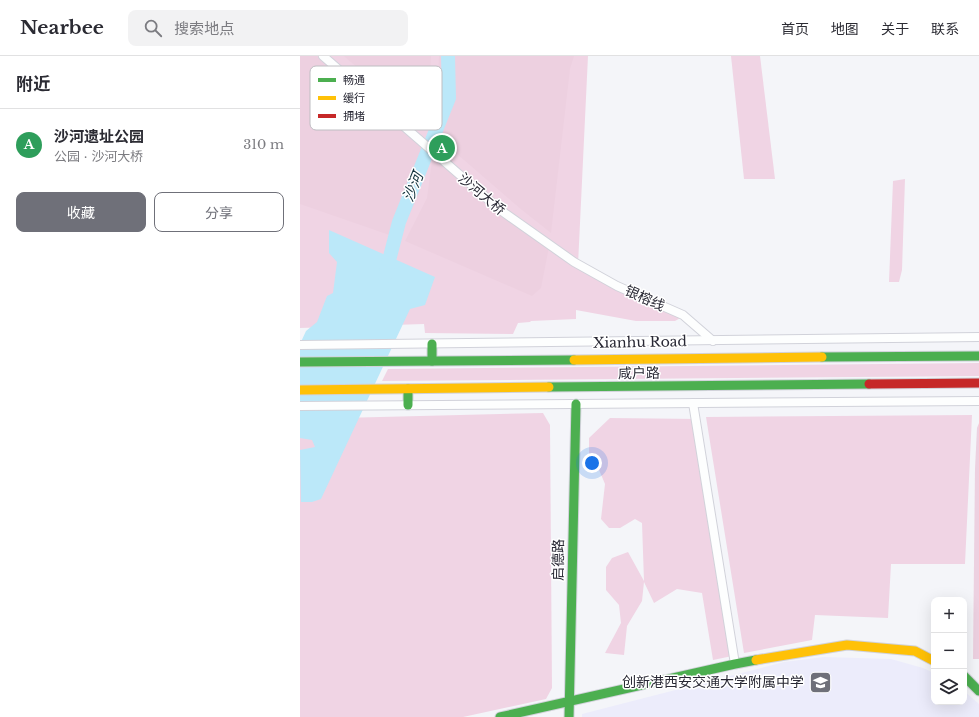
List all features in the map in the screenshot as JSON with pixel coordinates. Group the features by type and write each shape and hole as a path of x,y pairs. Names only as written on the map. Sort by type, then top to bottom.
{"main road":[{"path":"432,344 432,361"},
{"name":"咸户路","path":"300,362 979,356"},
{"name":"咸户路","path":"300,390 979,383"},
{"path":"408,389 408,405"},
{"name":"启德路","path":"569,717 576,404"},
{"path":"500,717 735,664 847,645 915,651 931,659"},
{"path":"967,678 979,691"}],"street":[{"name":"沙河大桥","path":"323,56 335,66"},
{"name":"沙河大桥","path":"408,130 499,209 574,262"},
{"name":"银榕线","path":"574,262 617,286 683,315 713,341"},
{"name":"Xianhu Road","path":"300,345 979,338"},
{"path":"300,406 979,401"},
{"path":"693,403 735,664"}],"shaded area":[{"path":"300,56 588,56 578,265 682,317 675,321 636,321 576,310 576,319 518,323 513,334 425,333 424,324 300,328"},
{"path":"300,56 324,56 335,66 310,66 310,130 409,130 425,144 419,194 398,238 300,204"},
{"path":"344,56 431,56 430,66 356,66"},
{"path":"439,56 574,56 570,69 551,233 435,135 435,130 442,130 442,66 438,66"},
{"path":"731,56 760,56 775,179 744,179"},
{"path":"433,153 549,247 541,288 532,296 405,241 427,198"},
{"path":"905,179 902,270 899,282 889,282 893,181"},
{"path":"979,363 979,376 382,381 388,369"},
{"path":"543,413 550,425 552,688 546,699 463,717 300,717 300,419"},
{"path":"972,415 965,564 891,564 888,618 815,615 812,640 744,653 706,417"},
{"path":"610,418 699,419 737,655 713,660 702,593 677,589 654,603 644,582 642,601 627,626 624,655 605,653 621,623 619,605 606,590 606,567 612,558 628,552 644,581 642,523 635,519 620,528 609,528 601,519 605,484 597,465 589,464 589,438"},
{"path":"979,423 979,659 973,659 975,469 977,428"},
{"name":"创新港西安交通大学附属中学","path":"824,657 891,659 923,668 931,672 931,705 967,705 967,694 979,704 979,717 582,717 582,714 784,662"}],"water":[{"path":"329,230 435,277 425,305 410,309 321,499 312,502 301,502 300,450 315,447 312,440 300,438 300,344 306,331 317,322 327,296 333,293 337,262 329,253"}],"waterway":[{"name":"沙河","path":"442,115 449,98 448,56"},
{"name":"沙河","path":"385,276 399,222 436,130"}],"traffic: fast":[{"path":"432,344 432,361"},
{"path":"822,357 979,356"},
{"path":"300,362 574,360"},
{"path":"549,387 869,384"},
{"path":"408,389 408,405"},
{"path":"569,717 576,404"},
{"path":"500,717 756,660"},
{"path":"967,679 979,691"}],"traffic: slow":[{"path":"574,360 822,357"},
{"path":"300,390 549,387"},
{"path":"756,660 847,645 915,651 931,659"}],"traffic: jam":[{"path":"869,384 979,383"}],"place":[{"name":"沙河遗址公园","path":"442,148"},
{"name":"创新港西安交通大学附属中学","path":"820,682"}]}
